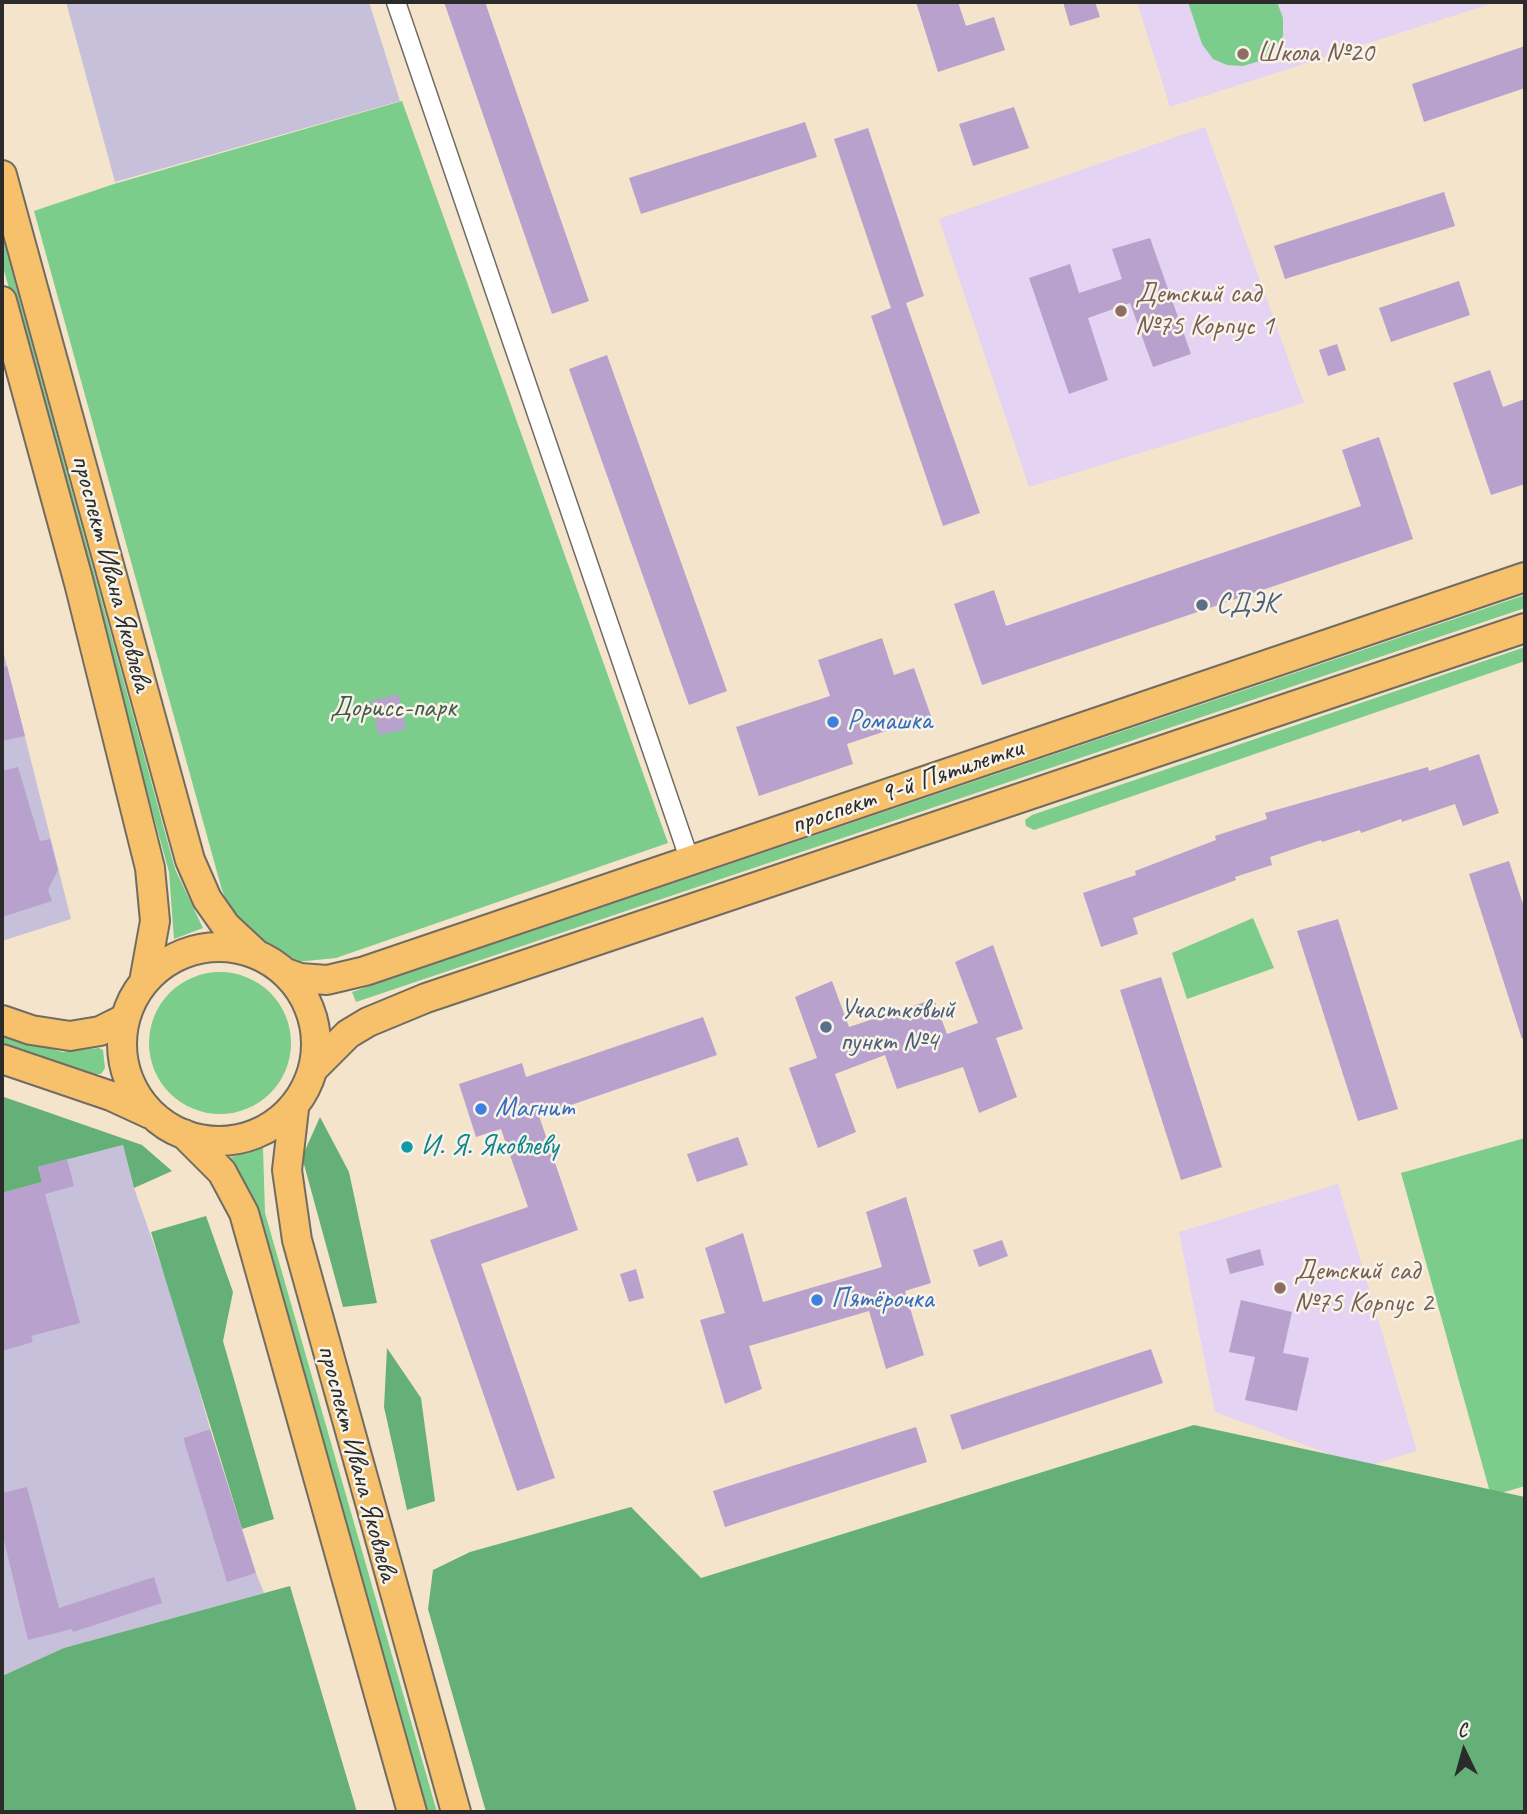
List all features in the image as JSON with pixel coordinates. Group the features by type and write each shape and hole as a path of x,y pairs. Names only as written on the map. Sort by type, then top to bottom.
{"main road":[{"name":"проспект Ивана Яковлева","path":"2,175 190,860 207,899 226,926 255,953"},
{"name":"проспект Ивана Яковлева","path":"2,302 82,596 150,868 155,921 144,982"},
{"name":"проспект 9-й Пятилетки","path":"286,973 313,980 355,974 1525,577"},
{"name":"проспект 9-й Пятилетки","path":"313,1068 348,1034 368,1022 426,998 735,897 1525,628"},
{"path":"2,1059 111,1096 156,1117 184,1134 206,1139 248,1136 280,1121 294,1109 306,1090 313,1068 316,1037 309,1006 300,989 286,973 255,953 233,948 208,948 162,967 144,982 124,1019 121,1037 127,1075 138,1098 156,1117"},
{"path":"2,1020 31,1030 69,1036 100,1031 124,1019"},
{"name":"проспект Ивана Яковлева","path":"294,1109 287,1170 297,1240 456,1812"},
{"name":"проспект Ивана Яковлева","path":"184,1134 222,1172 250,1231 412,1812"}],"street":[{"path":"396,2 690,861"}],"shaded area":[{"path":"66,2 369,2 400,101 115,182"},
{"name":"Школа №20","path":"1137,2 1496,2 1170,107"},
{"name":"Детский сад №75 Корпус 1","path":"1205,127 1304,403 1029,487 939,219"},
{"path":"2,646 71,919 2,941"},
{"path":"123,1145 134,1188 172,1296 210,1429 183,1438 227,1581 256,1573 264,1593 65,1648 2,1676 2,1193 41,1182 38,1167"},
{"name":"Детский сад №75 Корпус 2","path":"1338,1184 1417,1451 1364,1467 1215,1412 1179,1232"}],"green space":[{"path":"1188,2 1277,2 1283,18 1283,36 1275,50 1263,60 1243,66 1227,65 1213,59 1202,44"},
{"name":"Дорисс-парк","path":"402,101 668,843 336,958 286,963 244,941 222,890 34,211 114,184"},
{"path":"2,235 175,869 203,928 174,939 169,872 2,263"},
{"path":"1525,595 1525,608 356,1002 352,992"},
{"path":"1525,647 1525,661 1034,830 1026,826 1025,820 1032,815"},
{"path":"1253,918 1274,968 1187,999 1172,953"},
{"path":"220,972 247,977 270,993 286,1016 291,1043 286,1070 270,1093 247,1109 220,1114 193,1109 170,1093 154,1070 149,1043 154,1016 170,993 193,977"},
{"path":"2,1035 63,1052 99,1048 103,1050 105,1068 101,1074 95,1074 2,1045"},
{"path":"4,1097 142,1145 172,1171 134,1188 123,1145 38,1167 42,1182 2,1193"},
{"path":"320,1117 349,1172 377,1303 343,1307 302,1157"},
{"path":"1525,1138 1525,1486 1491,1496 1401,1173"},
{"path":"263,1148 265,1213 437,1812 426,1812 255,1218 221,1160"},
{"path":"206,1216 233,1292 223,1341 274,1519 242,1529 151,1232"},
{"path":"387,1348 421,1398 435,1501 407,1510 384,1407"},
{"path":"1194,1425 1525,1497 1525,1812 486,1812 428,1609 433,1570 470,1552 631,1507 701,1578"},
{"path":"290,1586 357,1812 2,1812 2,1676 64,1648"}],"building":[{"path":"444,2 485,2 589,301 552,314"},
{"path":"916,2 958,2 966,26 994,17 1005,50 938,72"},
{"path":"1063,2 1095,2 1100,17 1070,26"},
{"path":"1525,46 1525,88 1424,122 1412,84"},
{"path":"1014,107 1029,148 973,166 959,124"},
{"path":"805,122 817,157 641,214 629,178"},
{"path":"868,128 924,296 906,303 980,513 943,526 871,316 891,308 834,139"},
{"path":"1444,192 1455,226 1285,279 1274,246"},
{"path":"1150,238 1191,354 1153,367 1130,303 1088,318 1108,380 1069,394 1029,278 1070,264 1079,293 1122,279 1112,249"},
{"path":"1459,281 1470,315 1391,342 1379,308"},
{"path":"1337,344 1346,370 1328,376 1319,350"},
{"path":"607,355 727,691 689,705 569,369"},
{"path":"1490,370 1503,407 1525,399 1525,484 1491,495 1453,383"},
{"path":"1379,437 1413,539 982,685 954,604 994,590 1006,626 1361,506 1342,450"},
{"name":"Ромашка","path":"882,638 894,675 914,668 931,716 847,744 853,764 759,796 736,727 830,696 818,660"},
{"path":"7,666 25,736 2,741 2,667"},
{"path":"398,694 406,729 379,735 371,701"},
{"path":"1479,754 1499,813 1463,826 1455,804 1402,822 1401,819 1361,833 1360,830 1322,842 1321,840 1270,857 1272,865 1133,918 1138,934 1101,947 1083,893 1136,875 1135,871 1216,840 1215,836 1267,819 1265,813 1428,767 1429,771"},
{"path":"18,767 40,841 50,839 58,870 48,890 52,901 2,917 2,771"},
{"path":"1509,861 1525,910 1525,1038 1522,1039 1469,874"},
{"path":"1338,919 1398,1109 1358,1121 1297,931"},
{"path":"993,945 1023,1029 996,1038 1017,1097 979,1113 963,1067 897,1089 885,1055 835,1074 856,1132 818,1148 789,1068 817,1058 795,997 832,981 849,1027 934,999 947,1034 978,1023 955,962"},
{"path":"1161,977 1222,1167 1181,1180 1120,990"},
{"path":"703,1017 717,1055 539,1116 578,1230 481,1264 555,1478 517,1491 430,1240 528,1207 501,1129 476,1137 459,1084 522,1063 526,1077"},
{"path":"738,1137 748,1165 697,1182 687,1154"},
{"path":"67,1159 74,1186 45,1194 80,1323 31,1336 33,1342 2,1351 2,1193 42,1182 38,1167"},
{"path":"906,1197 931,1283 905,1291 924,1355 886,1369 869,1311 749,1346 762,1389 725,1404 700,1320 725,1313 705,1248 743,1233 763,1302 882,1267 866,1212"},
{"path":"1002,1240 1008,1256 979,1267 973,1250"},
{"path":"1260,1249 1264,1265 1230,1274 1226,1259"},
{"path":"636,1269 644,1298 629,1302 620,1274"},
{"path":"1241,1300 1292,1312 1283,1353 1309,1358 1297,1411 1245,1400 1255,1357 1229,1352"},
{"path":"1151,1349 1163,1383 962,1450 950,1415"},
{"path":"916,1427 927,1462 725,1527 713,1491"},
{"path":"210,1429 256,1573 227,1582 183,1438"},
{"path":"27,1487 59,1608 154,1577 162,1603 73,1632 72,1629 28,1640 2,1532 2,1493"}],"place":[{"name":"Школа №20","path":"1243,54"},
{"name":"Детский сад №75 Корпус 1","path":"1121,311"},
{"name":"СДЭК","path":"1202,605"},
{"name":"Ромашка","path":"833,722"},
{"name":"Участковый пункт №4","path":"826,1027"},
{"name":"Магнит","path":"481,1109"},
{"name":"И. Я. Яковлеву","path":"407,1147"},
{"name":"Детский сад №75 Корпус 2","path":"1280,1288"},
{"name":"Пятёрочка","path":"817,1300"}]}
